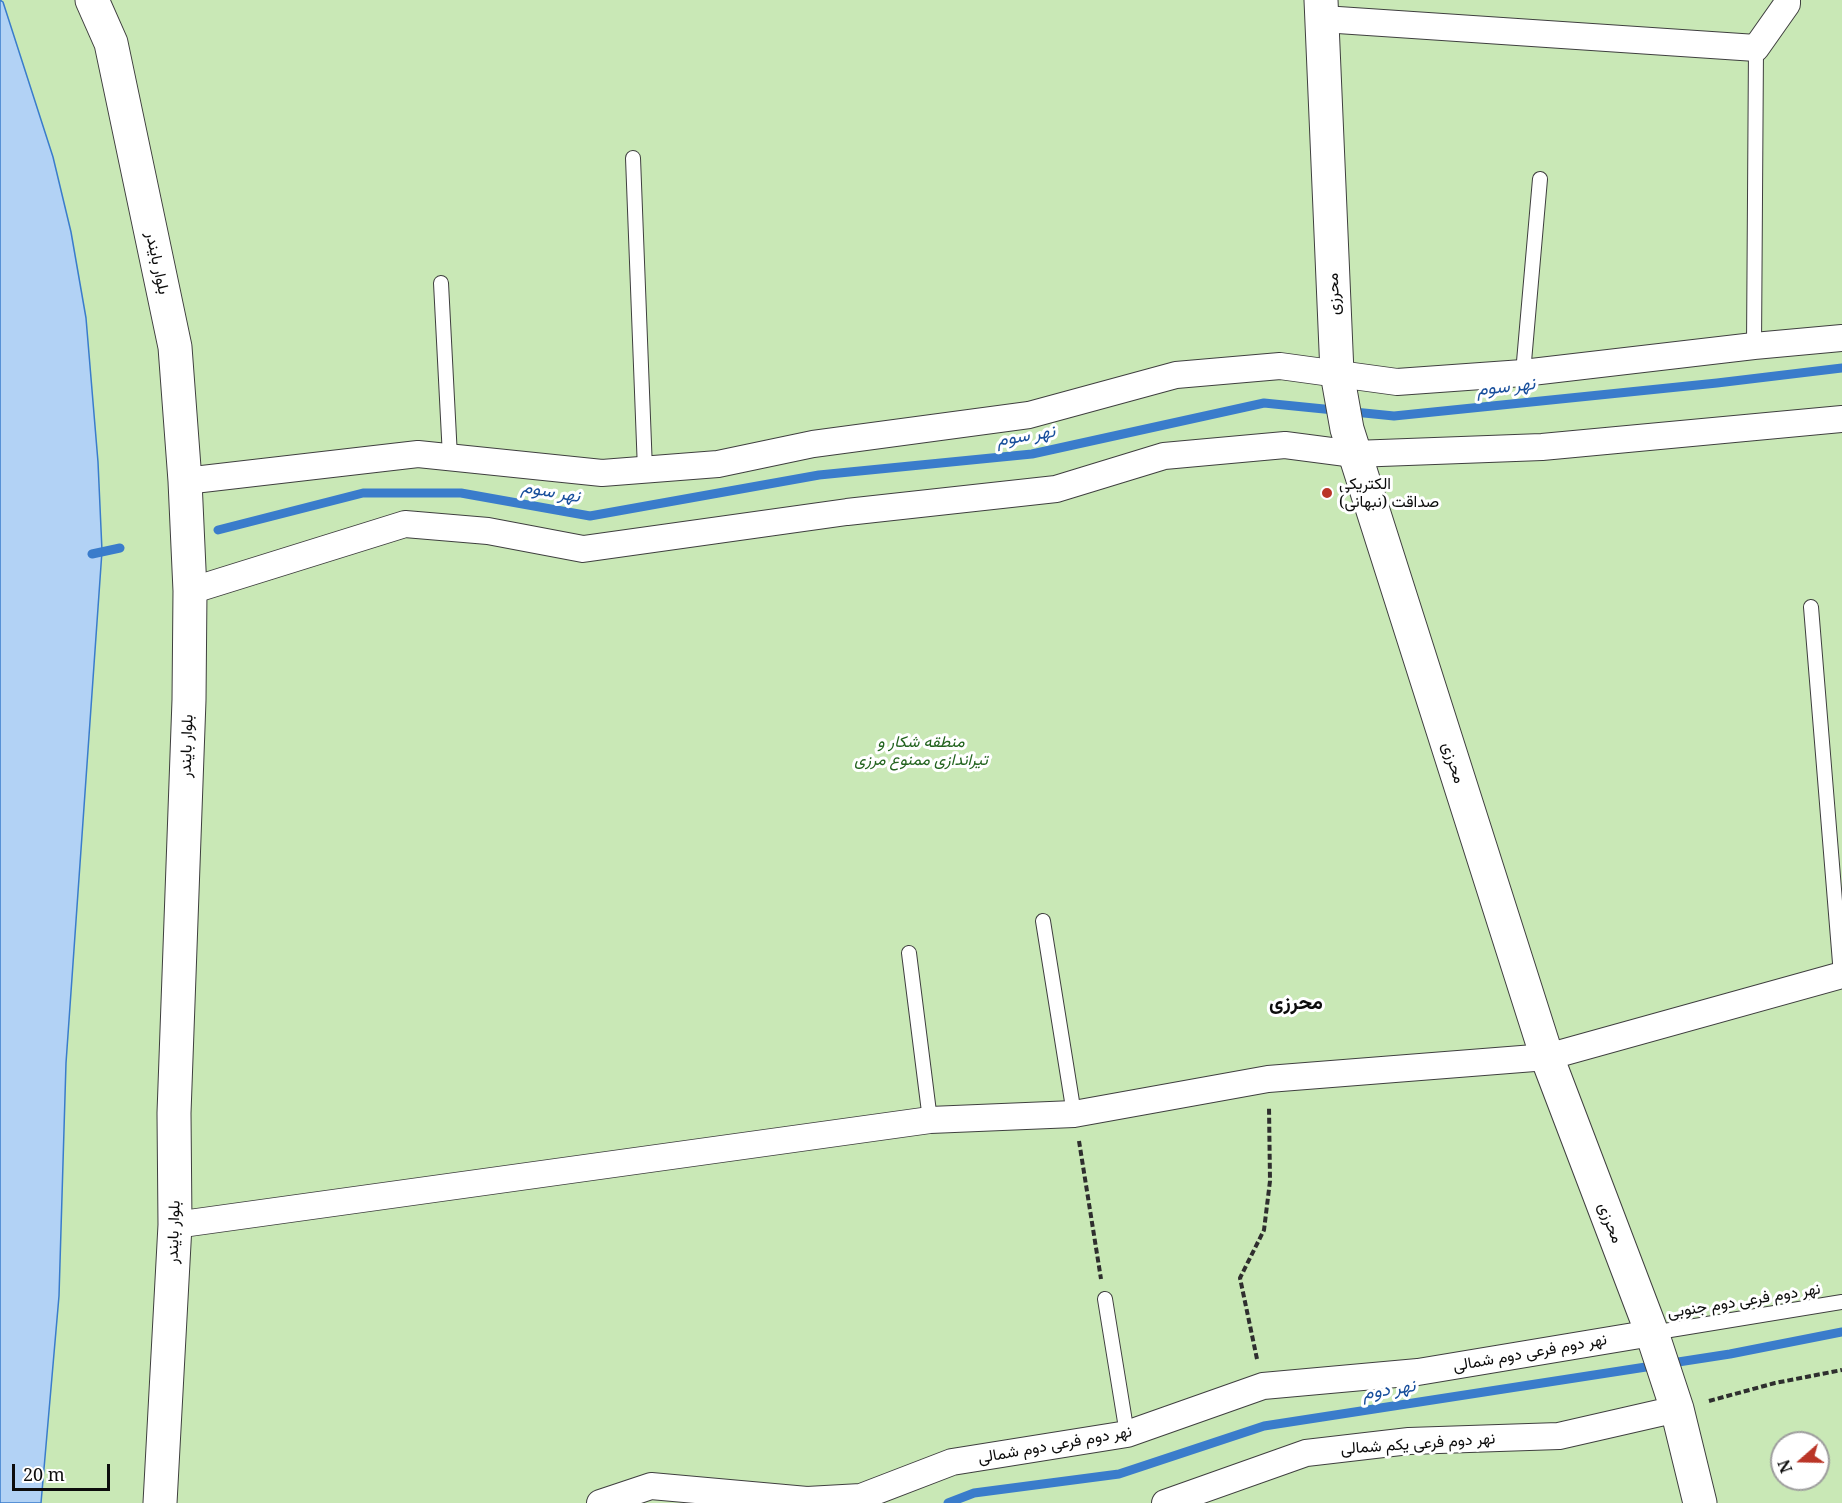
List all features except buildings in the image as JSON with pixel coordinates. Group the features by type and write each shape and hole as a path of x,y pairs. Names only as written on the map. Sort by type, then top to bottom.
{"street":[{"name":"بلوار بایندر","path":"92,0 111,43 175,347 186,481 189,700 174,1113 175,1226 160,1503"},
{"path":"1322,10 1755,48 1787,4 1787,0"},
{"name":"محرزی","path":"1322,10 1339,382 1351,442 1547,1057 1654,1341 1673,1399 1700,1503"},
{"path":"186,481 418,454 602,473 718,465 813,444 1029,415 1176,375 1280,366 1339,382 1397,382 1523,373 1842,338"},
{"path":"189,591 405,524 488,531 583,549 847,512 1056,489 1164,456 1285,445 1351,442 1542,447 1842,419"},
{"path":"175,1226 930,1120 1074,1113 1268,1079 1547,1057 1842,975"},
{"name":"نهر دوم فرعی دوم شمالی","path":"600,1503 651,1486 807,1500 861,1497 952,1462 1127,1434 1263,1386 1418,1372 1654,1341"},
{"name":"نهر دوم فرعی یکم شمالی","path":"1165,1503 1306,1453 1409,1441 1559,1436 1673,1399"}],"lane":[{"path":"1755,48 1755,346"},
{"path":"633,158 645,470"},
{"path":"1523,373 1540,179"},
{"path":"441,283 450,457"},
{"path":"1811,607 1842,975"},
{"path":"1043,921 1074,1113"},
{"path":"909,953 930,1120"},
{"path":"1105,1299 1127,1434"},
{"name":"نهر دوم فرعی دوم جنوبی","path":"1654,1341 1842,1302"}],"path":[{"path":"1263,1386 1240,1278 1264,1230 1270,1181 1268,1079"},
{"path":"1074,1113 1105,1299"},
{"path":"1673,1399 1842,1370"}],"green space":[{"name":"منطقه شکار و تیراندازی ممنوع مرزی","path":"0,0 1842,0 1842,1503 0,1503"}],"water":[{"path":"0,0 3,2 53,157 71,232 86,318 98,462 102,551 66,1063 59,1296 41,1503 0,1503"}],"waterway":[{"name":"نهر سوم","path":"218,530 363,493 461,493 590,516 819,475 1032,454 1264,403 1394,416 1842,368"},
{"path":"92,554 120,548"},
{"name":"نهر دوم","path":"948,1503 974,1493 1119,1474 1264,1426 1730,1354 1842,1332"}],"place":[{"name":"الکتریکی صداقت (نبهانی)","path":"1327,493"}],"district":[{"name":"محرزی","path":"1296,1003"}]}
